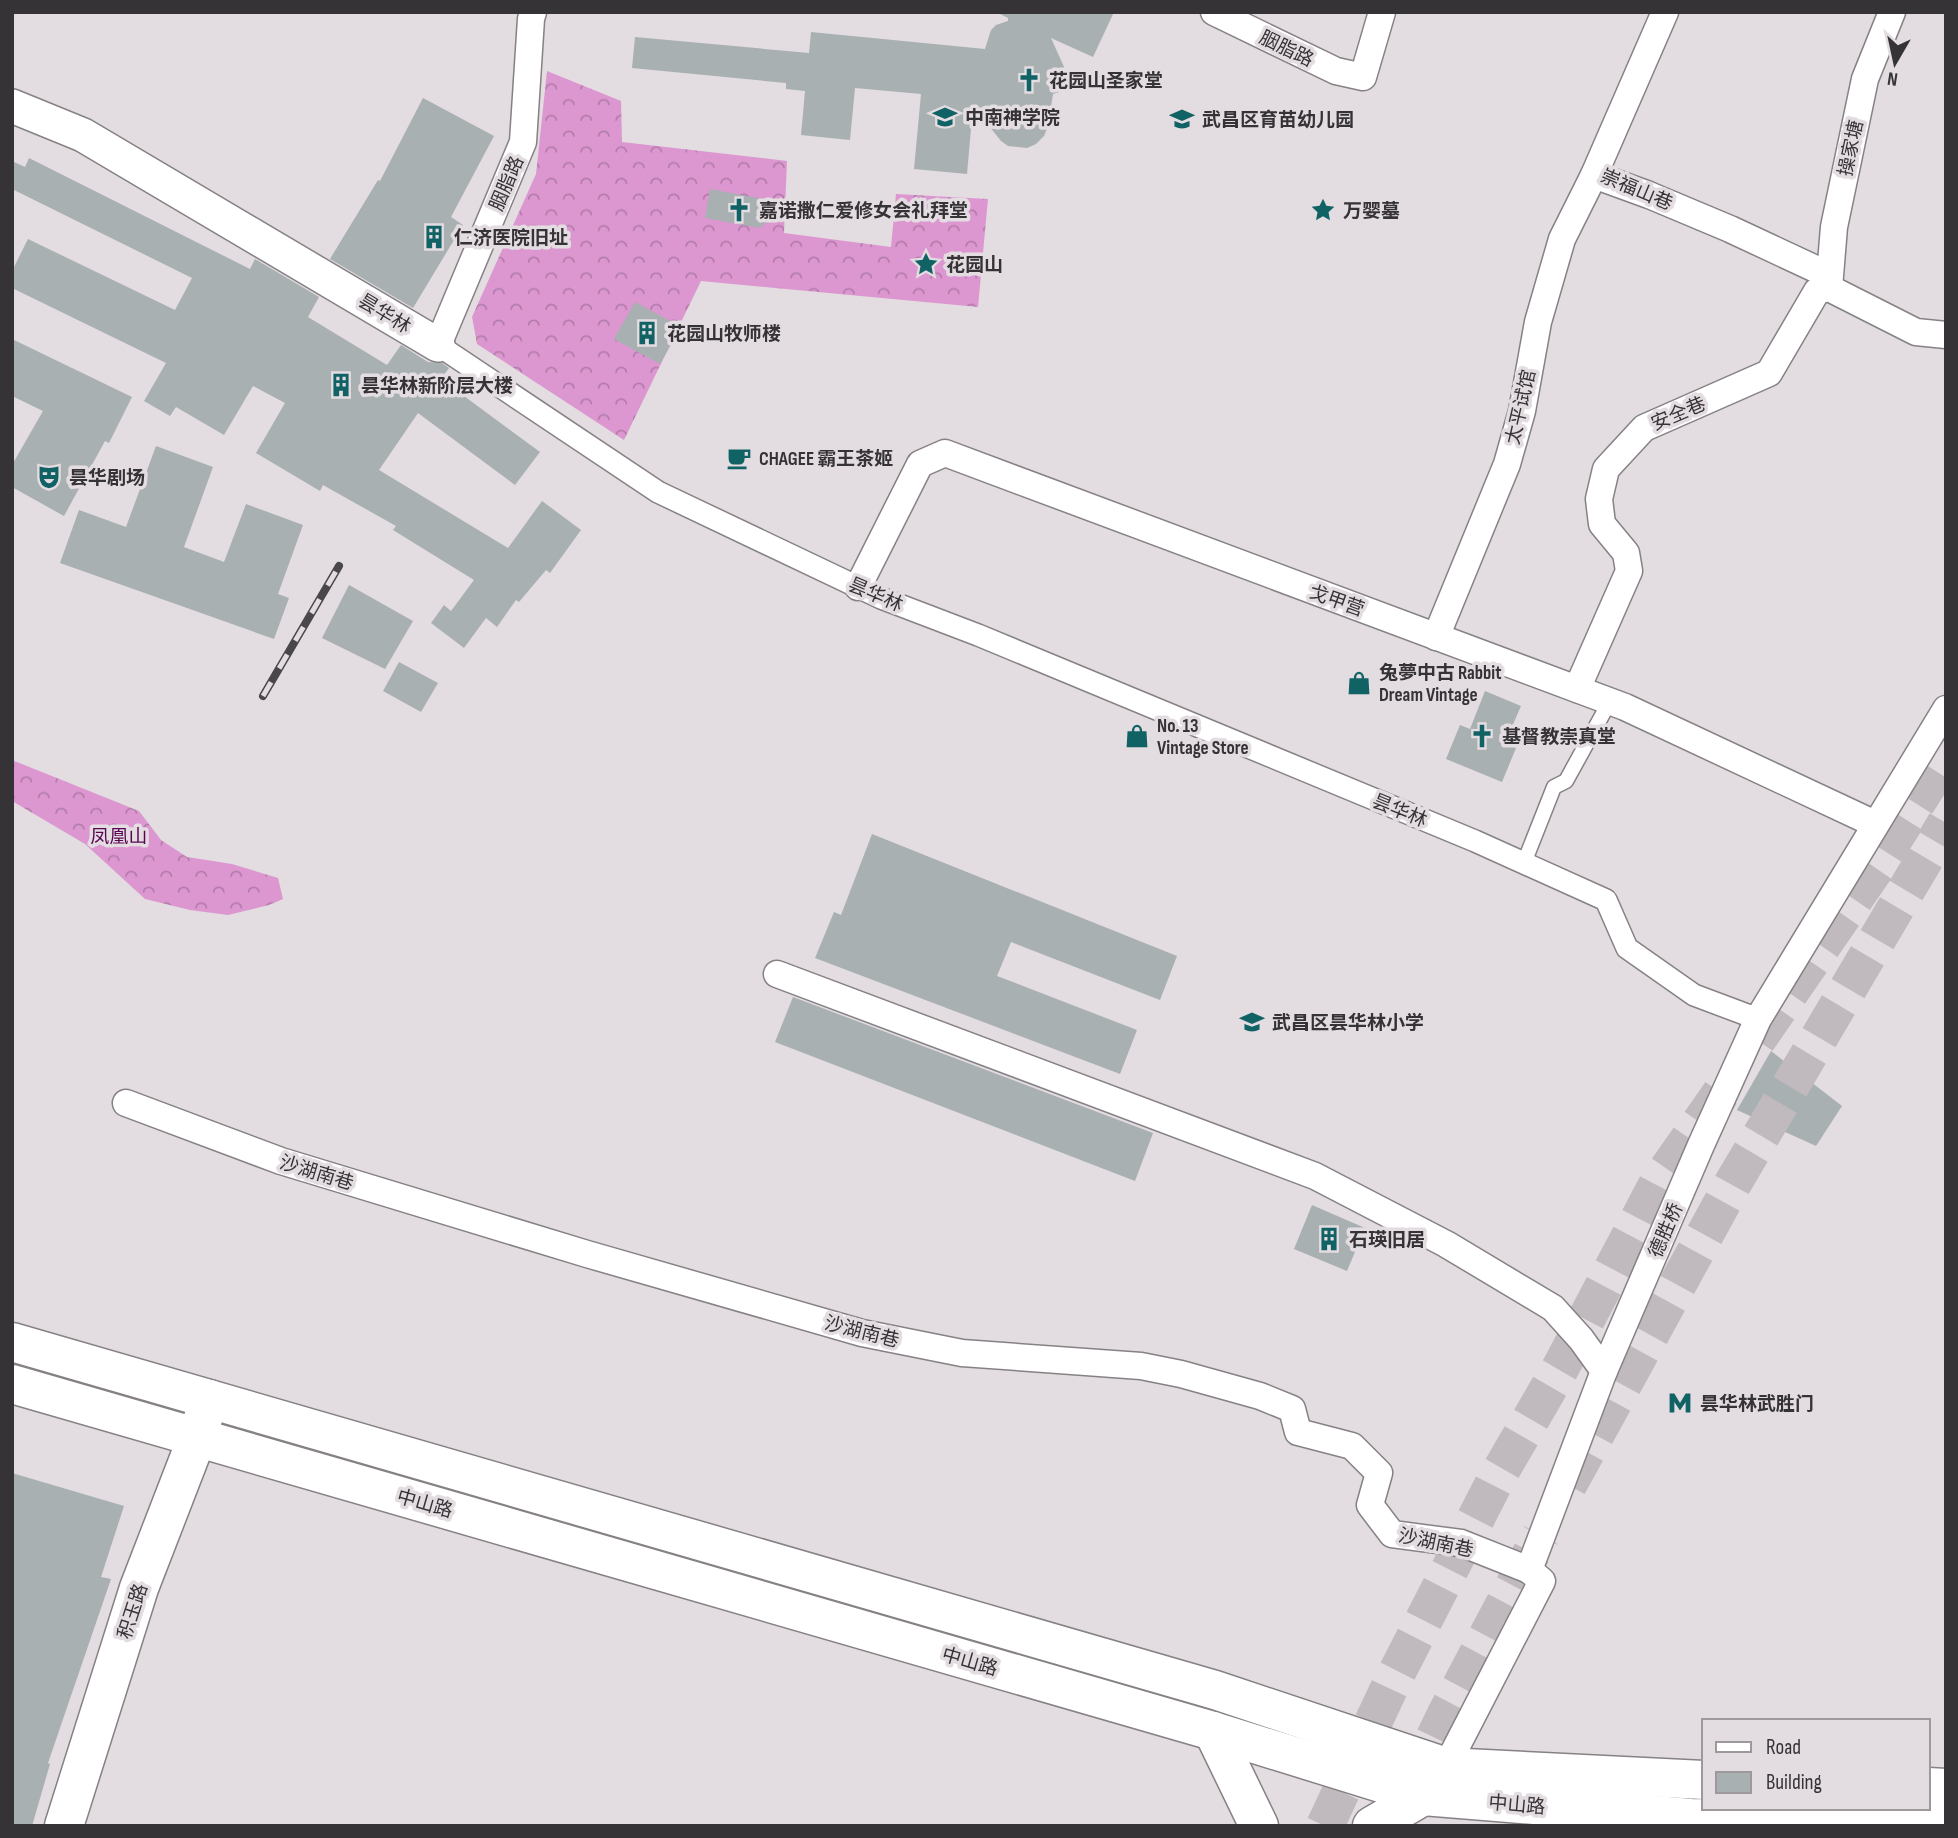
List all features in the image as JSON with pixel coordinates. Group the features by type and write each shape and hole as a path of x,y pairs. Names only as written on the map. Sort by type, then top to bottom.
{"main road":[{"name":"中山路","path":"12,1342 1215,1690 1430,1796 1702,1780"},
{"name":"中山路","path":"12,1384 1430,1796 1678,1821 1946,1822"},
{"name":"积玉路","path":"90,1826 221,1402"},
{"name":"积玉路","path":"64,1826 139,1587 210,1441"},
{"path":"1213,1731 1259,1826"},
{"path":"1372,1826 1430,1796"},
{"path":"1498,1826 1555,1807"}],"street":[{"name":"胭脂路","path":"438,345 523,142 533,12"},
{"name":"胭脂路","path":"1214,12 1336,71 1363,77 1382,12"},
{"name":"崇福山巷","path":"1665,12 1594,175 1730,229 1820,271 1829,288"},
{"name":"操家塘","path":"1829,288 1834,227 1865,79 1892,12"},
{"name":"昙华林","path":"12,106 83,135 438,345 657,492 858,587 1524,863 1606,900 1627,948 1694,995 1758,1019"},
{"name":"太平试馆","path":"1436,637 1507,464 1522,411 1538,322 1562,239 1594,175"},
{"path":"1829,288 1916,332 1946,335"},
{"name":"安全巷","path":"1577,689 1629,571 1626,553 1602,524 1599,499 1606,469 1644,428 1769,373 1817,291 1829,288"},
{"name":"戈甲营","path":"858,587 920,464 945,453 1609,701 1875,824"},
{"name":"德胜桥","path":"1529,1570 1604,1371 1701,1144 1758,1019 1946,709"},
{"path":"777,974 1315,1177 1446,1244 1553,1308 1581,1339 1604,1371"},
{"name":"沙湖南巷","path":"126,1103 281,1161 587,1254 862,1333 962,1353 1141,1366 1260,1396 1292,1409 1298,1432 1352,1446 1379,1473 1370,1505 1392,1534 1461,1544 1529,1570"},
{"path":"1430,1796 1542,1581 1529,1570"}],"lane":[{"path":"1524,863 1554,787 1566,781 1609,701"}],"green space":[{"path":"547,71 621,101 622,142 787,161 784,233 891,247 896,194 988,199 978,307 701,281 624,440 477,344 472,317 536,174"},
{"name":"凤凰山","path":"12,760 139,811 161,840 187,857 232,864 278,878 283,899 228,915 190,910 145,899 85,844 12,801"}],"building":[{"name":"中南神学院","path":"996,12 1114,12 1093,57 1051,38 1069,78 1063,91 1053,94 1048,126 1044,136 1036,144 1027,148 1008,146 973,106 967,174 914,169 921,94 855,88 850,140 801,135 805,91 786,89 786,83 632,68 635,37 809,53 811,32 985,49 991,30 1008,21 1008,18"},
{"path":"423,98 494,136 451,217 463,225 413,308 330,259 378,180 380,181"},
{"path":"29,158 250,269 255,259 319,297 308,317 387,365 401,345 428,362 442,363 449,368 441,379 540,452 515,485 418,413 379,470 508,548 542,501 581,530 550,573 546,570 519,602 516,600 497,627 486,618 464,648 431,623 444,605 451,611 474,580 393,530 396,526 323,485 320,491 256,453 285,403 253,386 224,435 176,407 170,416 144,401 166,363 12,288 12,271 28,239 175,310 192,278 12,189 12,161 25,167"},
{"name":"嘉诺撒仁爱修女会礼拜堂","path":"710,189 763,199 775,216 759,228 705,218"},
{"name":"花园山牧师楼","path":"635,302 681,327 660,364 614,339"},
{"path":"12,339 132,397 109,443 105,441 64,516 12,487 12,465 43,411 12,396"},
{"path":"156,446 213,467 184,547 224,562 246,504 303,525 278,594 289,598 274,639 60,563 79,510 126,527"},
{"path":"349,585 413,621 385,669 322,638"},
{"path":"399,662 438,683 421,712 383,691"},
{"name":"基督教崇真堂","path":"1485,691 1521,706 1505,743 1516,748 1502,782 1446,759 1460,725 1470,729"},
{"path":"872,834 1177,956 1160,1000 1011,942 997,976 1137,1030 1120,1074 815,958 834,912 841,915"},
{"path":"793,997 1153,1133 1135,1181 775,1042"},
{"path":"1771,1051 1842,1106 1816,1146 1737,1110"},
{"name":"石瑛旧居","path":"1312,1205 1365,1228 1347,1271 1294,1249"},
{"path":"12,1473 124,1506 101,1577 111,1579 48,1763 50,1764 32,1826 12,1826"}],"tunnel":[{"path":"1757,1040 1877,866 1946,756"},
{"path":"1568,1485 1733,1183 1946,823"},
{"path":"1325,1826 1391,1684 1496,1479 1562,1365 1658,1183 1721,1093"},
{"path":"1410,1789 1446,1714 1541,1535"}],"railway":[{"path":"263,696 339,566"}],"place":[{"name":"花园山圣家堂","path":"1029,80"},
{"name":"中南神学院","path":"945,117"},
{"name":"武昌区育苗幼儿园","path":"1182,119"},
{"name":"嘉诺撒仁爱修女会礼拜堂","path":"739,210"},
{"name":"万婴墓","path":"1323,210"},
{"name":"仁济医院旧址","path":"434,237"},
{"name":"花园山","path":"926,264"},
{"name":"花园山牧师楼","path":"647,333"},
{"name":"昙华林新阶层大楼","path":"341,385"},
{"name":"CHAGEE 霸王茶姬","path":"739,458"},
{"name":"昙华剧场","path":"49,477"},
{"name":"兔夢中古 Rabbit Dream Vintage","path":"1359,683"},
{"name":"No. 13 Vintage Store","path":"1137,736"},
{"name":"基督教崇真堂","path":"1482,736"},
{"name":"武昌区昙华林小学","path":"1252,1022"},
{"name":"石瑛旧居","path":"1329,1239"},
{"name":"昙华林武胜门","path":"1680,1403"}]}
